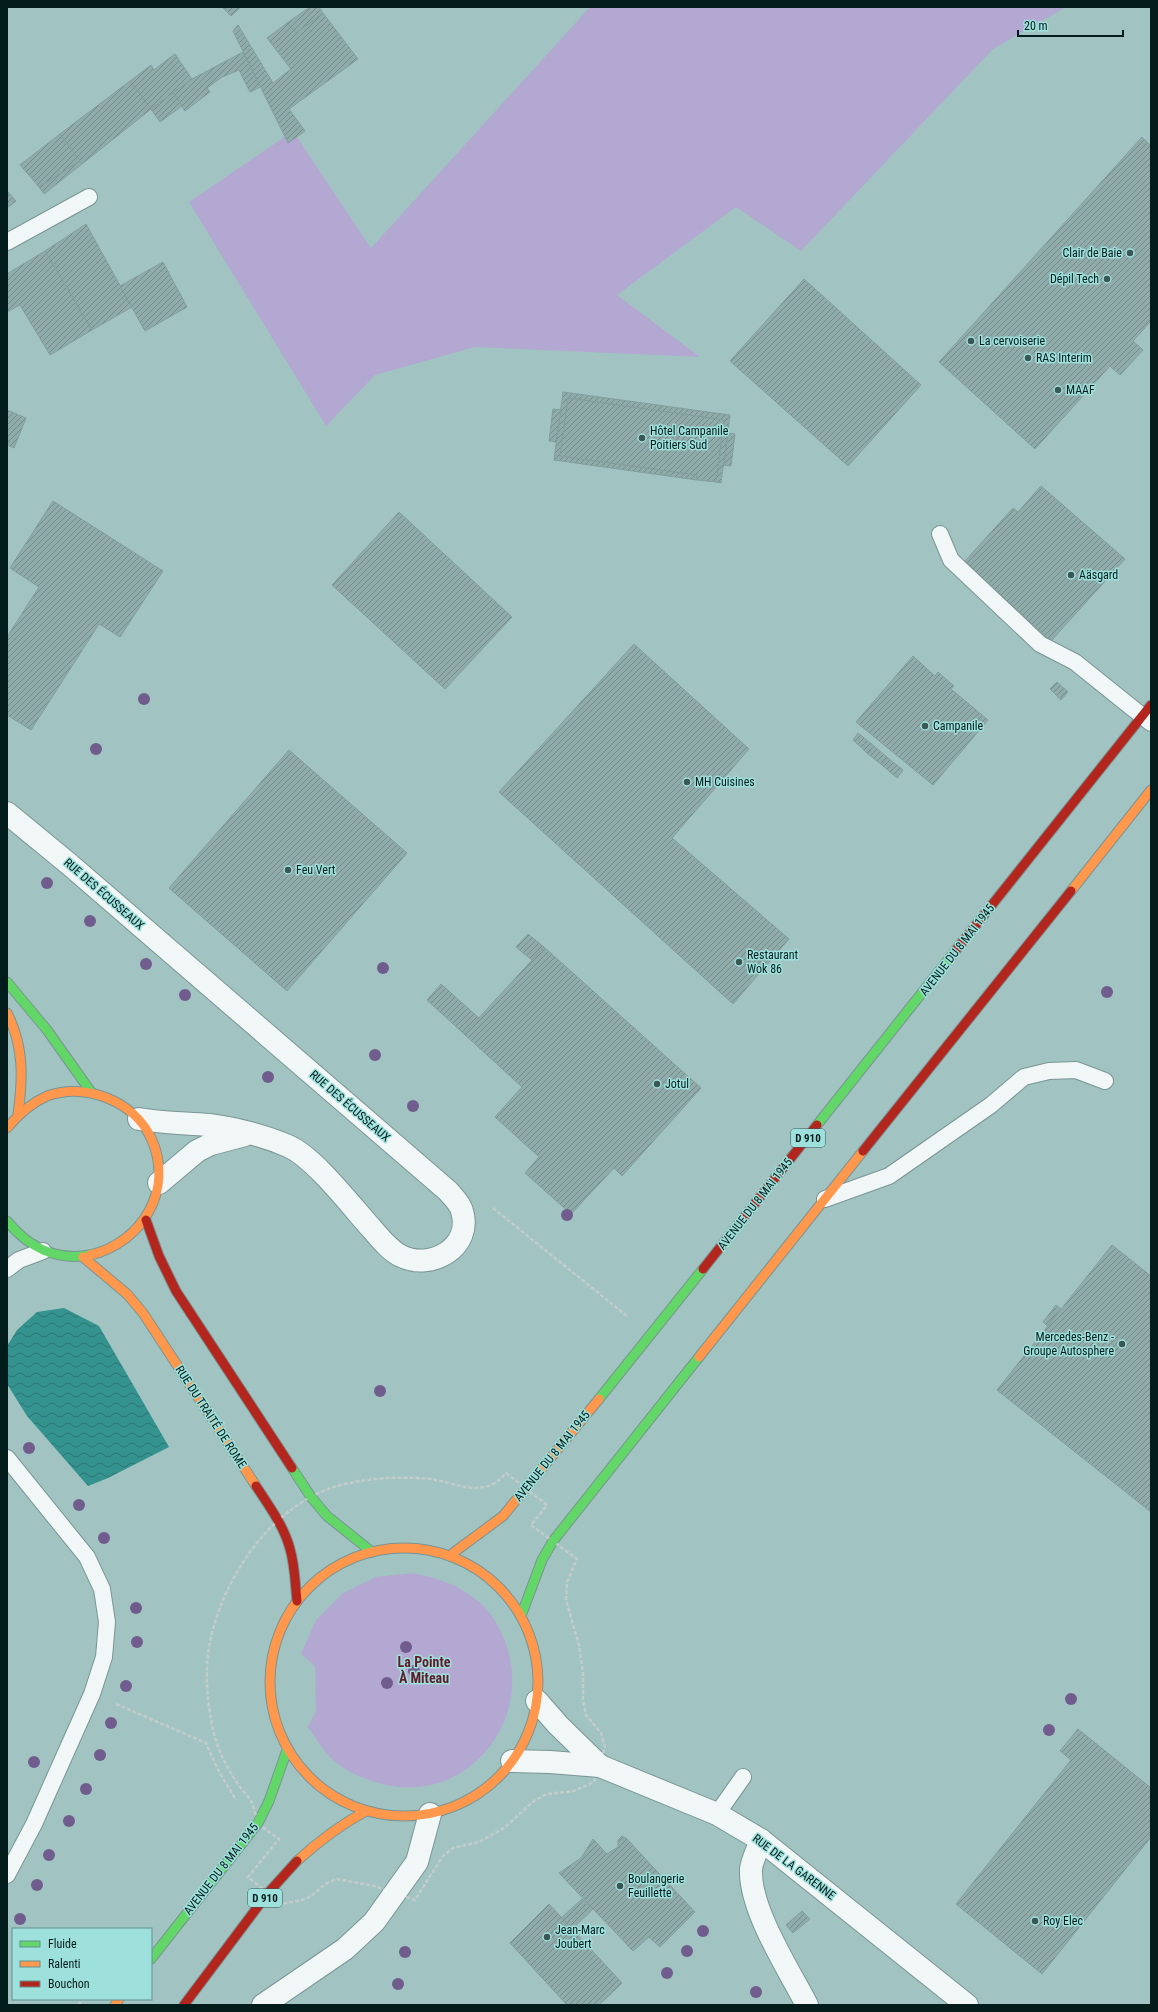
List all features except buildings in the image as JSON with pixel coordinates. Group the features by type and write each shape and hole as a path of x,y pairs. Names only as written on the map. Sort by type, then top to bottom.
{"main road":[{"name":"AVENUE DU 8 MAI 1945","path":"449,1556 477,1537 503,1516 526,1489 651,1336 1148,715"},
{"path":"521,1616 542,1560 553,1541 1151,790"},
{"path":"7,982 47,1030 91,1092"},
{"path":"7,1013 18,1044 22,1066 22,1082 18,1114"},
{"path":"7,1128 18,1114 39,1099 65,1091 91,1092 118,1102 139,1119 152,1138 158,1160 159,1183 154,1202 146,1220 129,1238 108,1251 83,1257 63,1256 43,1251 21,1237 7,1221"},
{"path":"146,1220 160,1262 176,1291 311,1497 327,1516 372,1552"},
{"name":"RUE DU TRAITÉ DE ROME","path":"83,1257 127,1294 143,1313 278,1520 290,1547 294,1566 297,1601"},
{"path":"400,1548 425,1550 449,1556 477,1569 502,1590 521,1616 529,1633 536,1661 537,1701 530,1732 512,1761 490,1784 460,1804 430,1814 394,1816 366,1811 332,1796 307,1776 287,1750 274,1717 269,1686 273,1652 283,1622 297,1601 319,1577 344,1562 372,1552 400,1548"},
{"name":"AVENUE DU 8 MAI 1945","path":"152,1958 256,1821 269,1801 287,1750"},
{"name":"D 910","path":"184,2005 268,1893 315,1844 336,1828 366,1811"}],"street":[{"name":"RUE DES ÉCUSSEAUX","path":"7,813 64,859 448,1191 462,1210"},
{"path":"139,1119 171,1124 210,1126 270,1138 290,1146 309,1159 384,1243 400,1256 418,1261 436,1259 452,1249 462,1238 464,1224 462,1210"},
{"path":"159,1183 197,1150 211,1144 249,1134"},
{"name":"RUE DE LA GARENNE","path":"537,1701 558,1725 600,1766"},
{"name":"RUE DE LA GARENNE","path":"512,1761 600,1766 717,1814 761,1840 968,2005"},
{"path":"263,2005 345,1948 374,1922 417,1862 430,1814"},
{"path":"761,1840 751,1868 753,1886 758,1906 762,1918 807,2005"}],"lane":[{"path":"7,242 89,197"},
{"path":"940,534 952,560 1040,644 1075,662 1148,715"},
{"path":"826,1199 889,1176 991,1105 1024,1077 1049,1071 1076,1070 1105,1081"},
{"path":"7,1269 19,1260 43,1251"},
{"path":"7,1458 87,1556 102,1589 107,1622 104,1657 92,1694 37,1817 7,1875"},
{"path":"717,1814 743,1777"}],"path":[{"path":"462,1210 492,1208 651,1336"},
{"path":"506,1473 547,1505 531,1525 553,1541 577,1559 567,1582 566,1600 579,1645 583,1673 583,1700 586,1715 601,1733 605,1747 594,1782 574,1792 547,1794 534,1801 504,1828 479,1842 453,1848 443,1856 415,1900 374,1886 337,1879 325,1884 315,1893 306,1898 282,1904 248,1877 278,1839 256,1821 251,1802 224,1760 213,1730 208,1694 207,1662 212,1633 222,1603 234,1577 257,1542 278,1520 311,1497 332,1488 366,1481 400,1477 431,1479 482,1488 496,1484 506,1473"},
{"path":"114,1703 206,1743 217,1768 238,1803"}],"shaded area":[{"path":"590,7 1066,7 993,49 801,251 736,207 617,295 700,357 475,347 375,375 326,426 189,202 293,131 371,248"},
{"path":"413,1573 438,1579 452,1585 467,1593 484,1606 502,1633 512,1669 511,1698 502,1726 487,1750 467,1769 442,1782 413,1787 382,1784 368,1780 347,1770 326,1753 308,1727 316,1711 315,1666 301,1654 316,1620 343,1593 376,1577"}],"water":[{"path":"64,1308 99,1326 169,1447 108,1478 88,1486 27,1416 7,1384 7,1346 17,1330 37,1312"}],"traffic: fast":[{"path":"817,1125 956,950"},
{"path":"7,982 47,1030 91,1092"},
{"path":"7,1221 24,1238 44,1250 54,1254 66,1256 90,1255"},
{"path":"599,1399 703,1269"},
{"path":"521,1616 542,1560 553,1541 699,1357"},
{"path":"292,1468 311,1497 327,1516 372,1552"},
{"path":"152,1958 258,1823 269,1801 287,1750"}],"traffic: slow":[{"path":"1071,891 1151,790"},
{"path":"7,1013 17,1038 21,1062 21,1088 18,1114"},
{"path":"7,1128 25,1110 41,1099 62,1092 77,1091 92,1093 121,1105 133,1114 143,1125 151,1138 157,1157 159,1176 156,1194 149,1211 138,1226 125,1239 109,1249 90,1255"},
{"path":"699,1357 863,1151"},
{"path":"83,1257 127,1294 143,1313 256,1486"},
{"path":"449,1556 503,1516 599,1399"},
{"path":"404,1548 430,1551 455,1558 478,1571 499,1587 515,1608 528,1631 535,1656 538,1682 535,1708 528,1733 515,1756 499,1777 478,1793 455,1806 430,1813 404,1816 378,1813 353,1806 330,1793 309,1777 293,1756 280,1733 273,1708 270,1682 273,1656 280,1631 293,1608 309,1587 330,1571 353,1558 378,1551 404,1548"},
{"path":"297,1861 330,1834 366,1811"},
{"path":"115,2005 118,2000"}],"traffic: jam":[{"path":"956,950 1151,705"},
{"path":"863,1151 1071,891"},
{"path":"703,1269 817,1125"},
{"path":"146,1220 159,1256 176,1291 292,1468"},
{"path":"256,1486 276,1516 284,1532 293,1562 297,1601"},
{"path":"184,2005 268,1893 297,1861"}],"place":[{"name":"Clair de Baie","path":"1130,253"},
{"name":"Dépil Tech","path":"1107,279"},
{"name":"La cervoiserie","path":"971,341"},
{"name":"RAS Interim","path":"1028,358"},
{"name":"MAAF","path":"1058,390"},
{"name":"Hôtel Campanile Poitiers Sud","path":"642,438"},
{"name":"Aäsgard","path":"1071,575"},
{"name":"Campanile","path":"925,726"},
{"name":"MH Cuisines","path":"687,782"},
{"name":"Feu Vert","path":"288,870"},
{"name":"Restaurant Wok 86","path":"739,962"},
{"name":"Jotul","path":"657,1084"},
{"name":"Mercedes-Benz - Groupe Autosphere","path":"1122,1344"},
{"name":"Boulangerie Feuillette","path":"620,1886"},
{"name":"Roy Elec","path":"1035,1921"},
{"name":"Jean-Marc Joubert","path":"547,1937"}],"district":[{"name":"La Pointe À Miteau","path":"424,1670"}]}
